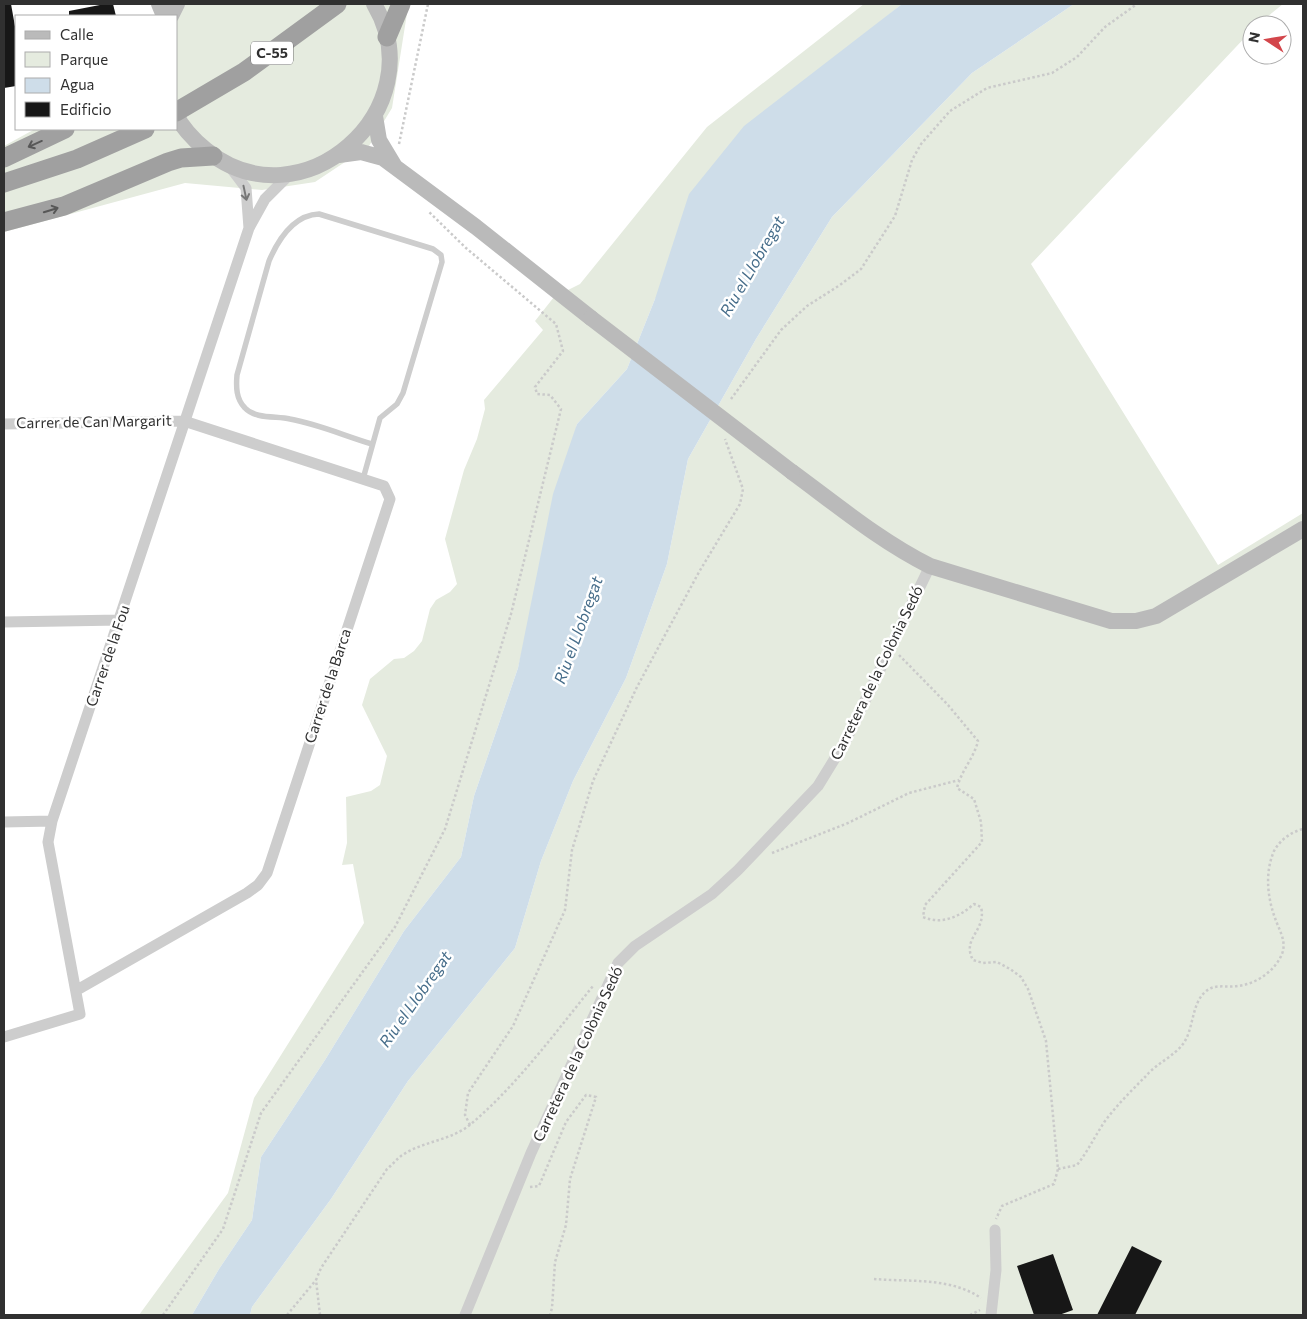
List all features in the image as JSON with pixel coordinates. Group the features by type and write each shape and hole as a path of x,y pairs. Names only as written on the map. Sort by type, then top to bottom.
{"highway":[{"name":"C-55","path":"178,113 282,46 337,4"},
{"path":"387,37 401,4"},
{"path":"4,158 63,130"},
{"path":"4,184 77,159 142,130"},
{"path":"4,222 64,206 181,158 220,160"}],"main road":[{"path":"178,117 194,140 220,160 264,174 290,174 315,167 339,155 353,144 375,116 382,101 389,69 387,37 374,4"},
{"path":"375,116 379,140 395,166"},
{"path":"339,155 361,152 373,154 395,166 868,529 908,555 930,566 1079,613 1111,621 1127,622 1146,619 1171,608 1303,529"}],"street":[{"name":"Carrer de la Fou","path":"220,160 246,188 249,228"},
{"name":"Carrer de la Fou","path":"4,1037 80,1014 78,990 48,842 52,821 249,228 265,200 290,174"},
{"name":"Carrer de Can Margarit","path":"4,424 184,421"},
{"name":"Carrer de la Barca","path":"78,990 247,893 258,886 267,873 390,499 384,486 184,421"},
{"name":"Carretera de la Colònia Sedó","path":"465,1315 516,1190 606,985 618,964 635,946 712,894 732,876 818,786 845,742 930,566"},
{"path":"4,622 120,620"},
{"path":"4,822 52,821"},
{"path":"992,1311 996,1270 995,1230"}],"lane":[{"path":"363,479 380,418 397,404 403,393 442,262 441,255 433,249 319,214 308,215 298,221 276,245 269,261 237,375 236,387 239,400 245,409 255,414 290,418 372,444"}],"path":[{"path":"395,166 428,4"},
{"path":"731,399 781,330 807,306 861,269 895,216 912,160 921,144 950,111 987,88 1052,73 1077,57 1104,27 1137,4"},
{"path":"163,1315 223,1229 261,1114 394,927 445,829 511,614 562,409 550,395 537,394 535,387 563,351 556,324 466,248 428,211"},
{"path":"470,1126 465,1114 468,1093 513,1026 565,910 572,850 593,781 637,687 699,572 740,504 743,488 725,439"},
{"path":"891,646 978,741 957,788 974,800 981,822 982,842 926,905 924,916 932,920 948,920 964,913 974,904 981,907 981,926 970,940 970,954 978,962 998,962 1021,977 1028,989 1046,1041 1058,1168 1054,1184 1002,1206 996,1218 995,1230"},
{"path":"770,854 848,823 909,793 959,780"},
{"path":"1058,1168 1076,1166 1089,1150 1107,1120 1147,1074 1183,1044 1200,998 1206,991 1215,986 1248,984 1259,979 1273,967 1282,953 1284,941 1274,916 1269,894 1268,865 1278,844 1288,835 1303,829"},
{"path":"287,1315 316,1280 321,1268 387,1169 402,1156 446,1139 470,1126 554,1034 594,984"},
{"path":"516,1190 539,1186 566,1122 586,1095 596,1097 570,1179 566,1225 555,1262 550,1315"},
{"path":"874,1279 931,1281 950,1285 974,1293 992,1311"},
{"path":"316,1280 320,1315"}],"green space":[{"path":"153,4 411,4 408,7 392,108 369,146 315,182 262,190 185,183 4,232 4,146 33,130 178,130 178,15 174,15"},
{"path":"864,4 902,4 886,17 655,299 627,369 577,424 518,668 474,796 461,857 404,931 325,1060 261,1157 252,1220 219,1269 192,1315 139,1315 228,1193 254,1098 364,923 353,864 342,865 347,843 346,797 371,791 380,785 387,756 362,705 370,679 394,659 404,658 414,651 422,641 430,609 436,600 450,592 457,584 445,539 464,470 477,439 485,409 484,400 543,330 535,321 554,297 580,284 707,127"},
{"path":"1074,4 1283,4 1269,15 1242,15 1242,41 1031,264 1218,565 1303,513 1303,1315 250,1315 252,1307 331,1199 408,1081 515,948 541,861 573,781 626,678 667,564 688,459 756,339 832,217 972,73"}],"water":[{"name":"Riu el Llobregat","path":"902,4 1074,4 972,73 832,217 756,339 688,459 667,564 626,678 573,781 541,861 515,948 408,1081 331,1199 252,1307 250,1315 192,1315 219,1269 252,1220 261,1157 325,1060 404,931 461,857 474,796 518,668 553,494 577,424 627,369 655,299 689,194 744,126"}],"building":[{"path":"4,4 11,4 15,26 15,86 4,88"},
{"path":"113,4 116,15 69,15 69,11"},
{"path":"1132,1246 1162,1261 1135,1315 1097,1315"},
{"path":"1053,1254 1073,1310 1059,1315 1034,1315 1017,1266"}]}
